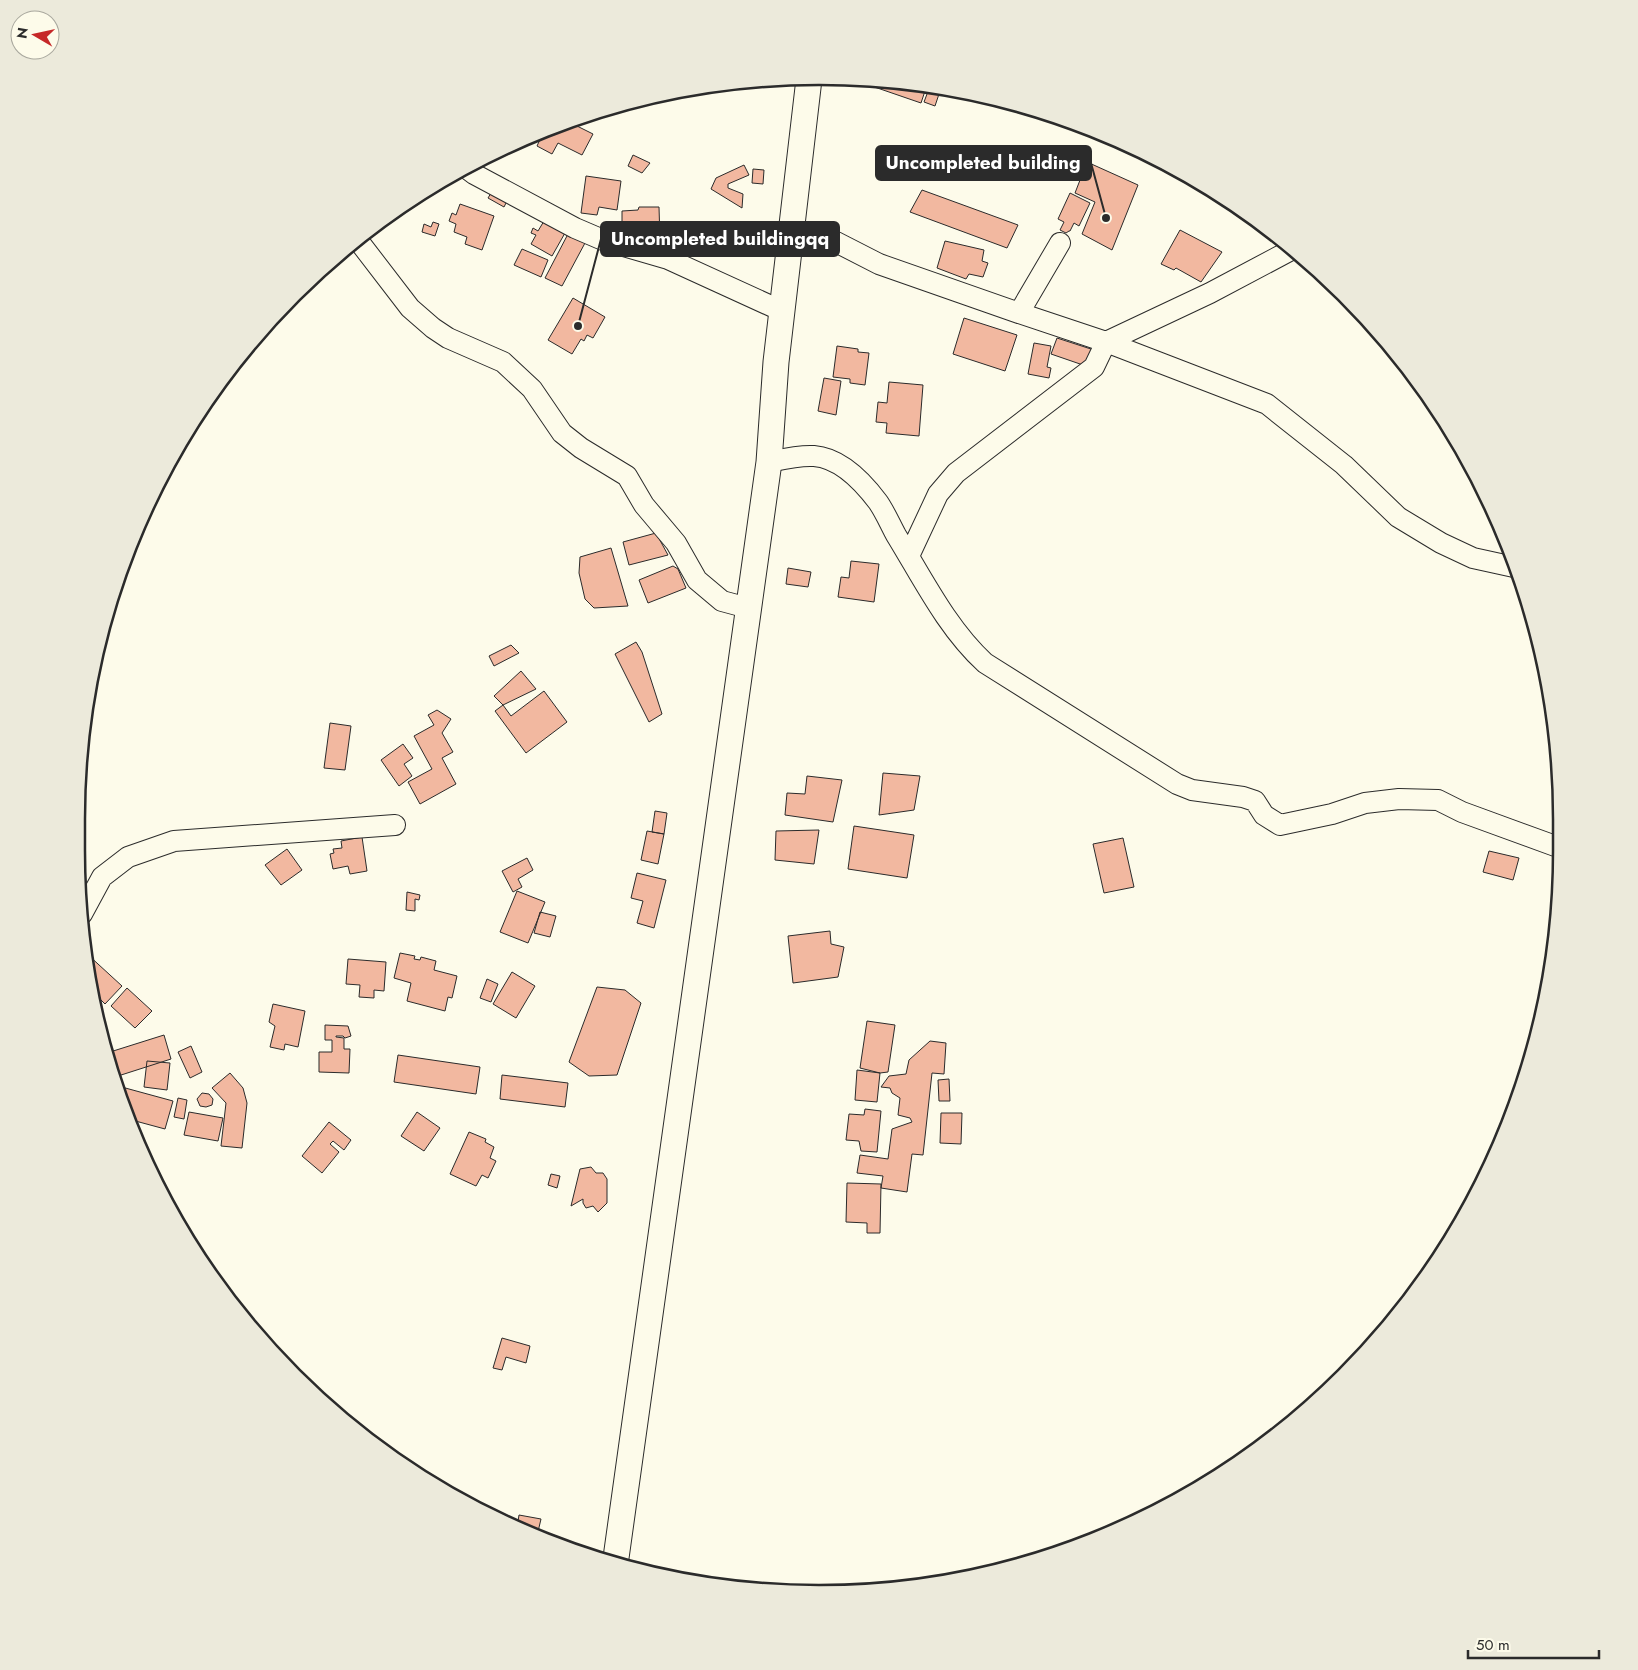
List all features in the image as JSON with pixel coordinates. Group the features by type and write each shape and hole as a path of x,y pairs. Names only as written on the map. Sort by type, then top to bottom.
{"main road":[{"path":"616,1556 769,462 790,231 808,85"}],"street":[{"path":"472,173 575,228 603,240 668,259 782,312"},
{"path":"790,231 836,242 879,264 1106,342 1267,404 1344,465 1398,517 1440,543 1473,558 1507,566"},
{"path":"1019,313 1060,243"},
{"path":"362,245 410,308 433,328 448,338 502,362 532,389 562,433 581,448 628,476 644,505 676,543 697,580 722,601 748,608"},
{"path":"910,556 938,494 956,473 1094,367 1106,342 1210,293 1286,253"},
{"path":"769,462 815,456 829,460 846,469 862,483 878,502 967,646 985,663 1177,784 1192,790 1243,797 1255,801 1264,815 1280,825 1332,814 1365,803 1399,799 1438,800 1462,812 1553,845"},
{"path":"87,904 102,877 128,857 174,841 395,825"}],"building":[{"path":"877,88 924,93 921,103"},
{"path":"927,93 939,95 935,106 924,102"},
{"path":"577,126 593,134 582,155 558,143 552,154 537,146 540,140"},
{"path":"633,155 650,163 642,173 628,166"},
{"path":"1087,162 1138,185 1112,250 1082,234 1095,202 1075,193"},
{"path":"744,165 749,175 728,184 728,188 743,194 742,208 711,189 716,178"},
{"path":"753,169 764,170 763,184 752,183"},
{"path":"586,176 621,181 617,210 599,207 597,215 581,213"},
{"path":"494,188 509,197 504,207 488,198"},
{"path":"922,190 1018,225 1007,248 910,212"},
{"path":"1070,193 1090,203 1079,226 1074,223 1070,231 1066,233 1060,230 1064,222 1058,219"},
{"path":"460,204 494,216 482,250 465,244 467,237 454,232 456,224 449,221 452,213 456,215"},
{"path":"639,207 659,207 660,240 622,241 622,211 638,210"},
{"path":"544,221 565,233 552,256 531,244 536,235 531,233 533,228 538,231"},
{"path":"433,222 439,224 435,236 422,232 424,224 431,227"},
{"path":"1180,230 1222,252 1201,282 1176,268 1174,270 1161,264"},
{"path":"568,234 585,243 562,286 545,278"},
{"path":"945,241 984,250 982,261 988,263 983,277 969,274 966,279 937,268"},
{"path":"522,249 548,260 541,277 514,265"},
{"path":"573,298 605,317 593,338 587,335 584,341 581,339 572,354 548,340"},
{"path":"964,318 1017,335 1005,371 953,354"},
{"path":"1057,338 1094,350 1083,365 1051,354"},
{"path":"1034,343 1051,346 1047,367 1051,368 1049,378 1028,374"},
{"path":"837,346 858,349 858,352 869,353 865,385 850,383 850,379 833,377"},
{"path":"824,378 841,381 836,415 818,411"},
{"path":"889,382 923,385 919,436 886,433 887,423 876,422 878,402 887,403"},
{"path":"656,533 668,555 629,565 623,542"},
{"path":"611,548 628,606 594,608 585,599 579,573 580,557"},
{"path":"851,561 879,564 874,602 838,597 841,577 849,578"},
{"path":"673,566 678,569 686,588 648,603 639,580"},
{"path":"788,568 811,572 808,587 786,584"},
{"path":"636,642 642,652 662,714 649,722 615,654"},
{"path":"511,645 519,653 494,666 489,656"},
{"path":"521,671 536,689 503,705 494,696"},
{"path":"544,691 567,722 526,753 495,711 503,705 511,716"},
{"path":"437,710 451,719 442,733 453,752 442,758 456,784 420,804 408,782 432,769 414,736 434,725 428,715"},
{"path":"330,723 351,726 345,770 324,768"},
{"path":"403,744 413,758 404,764 412,776 399,786 381,760"},
{"path":"883,773 920,776 914,810 879,815"},
{"path":"807,776 842,780 833,822 785,815 787,793 805,794"},
{"path":"655,811 667,813 664,834 652,832"},
{"path":"854,826 914,835 907,878 848,869"},
{"path":"819,830 814,864 775,860 776,831"},
{"path":"647,831 664,834 658,864 641,860"},
{"path":"362,837 367,871 350,874 348,866 333,869 330,854 334,853 333,849 342,848 341,841"},
{"path":"1123,838 1134,887 1104,893 1093,844"},
{"path":"287,849 302,870 281,885 265,865"},
{"path":"1489,851 1519,858 1513,880 1483,872"},
{"path":"527,858 533,870 518,879 522,887 513,892 502,871"},
{"path":"637,873 666,880 654,928 637,923 643,901 631,898"},
{"path":"517,891 545,902 528,943 500,932"},
{"path":"407,892 420,895 419,900 415,899 415,911 406,910"},
{"path":"540,912 556,916 550,937 534,933"},
{"path":"830,931 831,944 844,947 838,977 793,983 788,936"},
{"path":"400,953 415,956 414,959 420,960 421,957 436,961 434,970 457,976 452,998 448,997 445,1011 407,1001 411,983 394,978"},
{"path":"348,959 386,962 384,991 374,990 374,998 359,997 360,985 346,984"},
{"path":"93,960 122,986 105,1004 100,999"},
{"path":"512,972 535,986 516,1018 493,1004"},
{"path":"487,979 498,984 491,1002 480,998"},
{"path":"597,987 625,990 641,1003 617,1075 589,1076 569,1062"},
{"path":"127,988 152,1011 135,1028 111,1006"},
{"path":"273,1004 305,1011 298,1047 285,1044 284,1050 270,1047 275,1026 269,1022"},
{"path":"867,1021 895,1025 888,1072 880,1073 860,1068"},
{"path":"325,1025 348,1026 351,1036 345,1038 343,1036 336,1037 344,1038 344,1049 350,1049 349,1073 319,1072 319,1052 332,1052 332,1040 325,1040"},
{"path":"164,1035 171,1059 120,1075 113,1051"},
{"path":"930,1041 946,1043 944,1074 932,1073 923,1155 912,1154 907,1192 881,1188 883,1176 857,1173 860,1155 888,1159 892,1129 912,1122 910,1118 898,1115 900,1098 892,1093 890,1088 881,1087 889,1076 906,1074 909,1060"},
{"path":"191,1046 202,1072 190,1078 178,1052"},
{"path":"398,1055 480,1067 476,1094 394,1082"},
{"path":"147,1061 170,1063 167,1090 144,1087"},
{"path":"857,1070 880,1073 877,1102 855,1100"},
{"path":"230,1073 243,1088 247,1103 242,1148 221,1146 226,1103 212,1088"},
{"path":"502,1075 568,1083 565,1107 500,1099"},
{"path":"949,1079 950,1101 939,1101 938,1080"},
{"path":"124,1088 173,1101 165,1129 137,1121"},
{"path":"202,1093 209,1094 213,1099 212,1105 200,1106 197,1099"},
{"path":"178,1098 187,1100 184,1119 174,1117"},
{"path":"865,1109 881,1111 877,1152 861,1151 859,1141 846,1140 849,1114 864,1115"},
{"path":"189,1112 223,1118 218,1141 184,1135"},
{"path":"417,1112 440,1128 424,1151 401,1136"},
{"path":"941,1113 962,1113 961,1144 940,1143"},
{"path":"329,1122 351,1140 344,1150 333,1141 330,1144 339,1152 322,1173 302,1156"},
{"path":"469,1132 486,1139 485,1142 494,1147 490,1158 496,1161 488,1178 482,1175 476,1186 450,1174"},
{"path":"591,1167 596,1173 603,1173 607,1179 607,1203 598,1212 593,1206 586,1208 583,1199 571,1206 580,1169"},
{"path":"551,1174 560,1176 557,1188 548,1185"},
{"path":"847,1183 881,1184 880,1233 867,1233 867,1223 846,1222"},
{"path":"502,1338 530,1346 526,1363 506,1357 502,1370 493,1368"},
{"path":"519,1515 541,1519 539,1529 518,1520"}],"place":[{"name":"Uncompleted building","path":"1106,218"},
{"name":"Uncompleted buildingqq","path":"578,326"}]}
